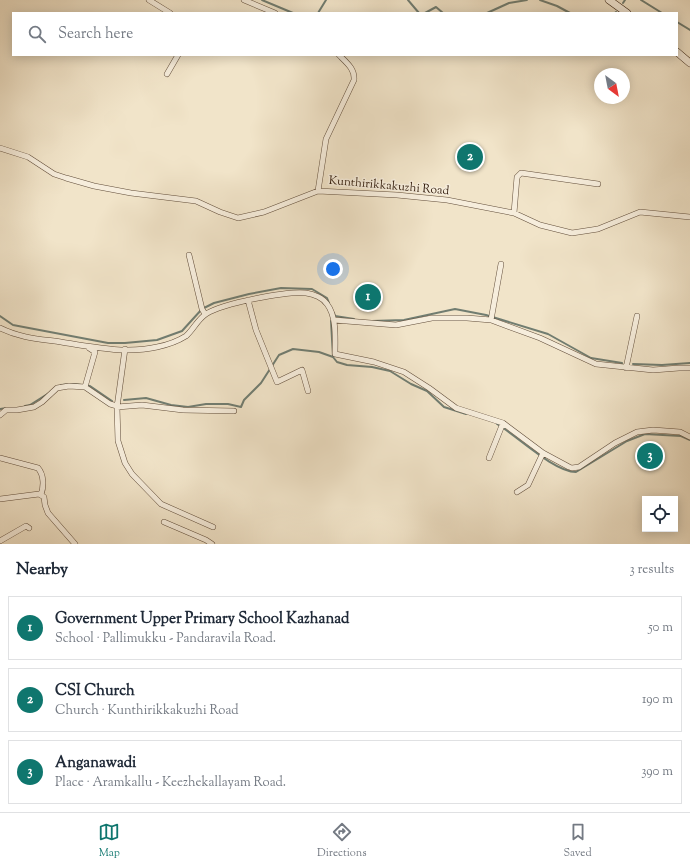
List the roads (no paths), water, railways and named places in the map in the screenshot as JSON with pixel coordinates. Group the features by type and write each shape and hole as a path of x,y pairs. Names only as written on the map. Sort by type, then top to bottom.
{"street":[{"path":"149,0 168,12"},
{"path":"244,0 273,12"},
{"path":"609,0 626,12"},
{"path":"678,53 690,63"},
{"path":"167,74 177,56"},
{"path":"318,191 326,139 354,80 352,68 340,56"},
{"name":"Kunthirikkakuzhi Road","path":"0,148 28,156 54,174 66,178 94,186 196,201 238,218 264,212 318,191 397,195 447,200 514,212 540,225 572,234 598,229 640,212 690,217"},
{"path":"514,212 517,177 521,172 598,184"},
{"path":"189,255 202,309 205,314"},
{"path":"491,320 501,264"},
{"path":"0,328 15,335 89,347 136,350 170,344 185,336 205,314 225,306 248,300 286,294 306,293 318,297 328,305 333,318 335,354 374,362 404,372 456,408 502,423 553,460 572,468 582,465 615,443 637,432 653,430 680,432 690,437"},
{"path":"248,300 256,330 277,382 302,370 308,391"},
{"path":"626,368 637,316"},
{"path":"333,318 396,325 432,318 491,320 540,338 596,364 653,370 690,368"},
{"path":"86,387 95,352 89,347"},
{"path":"125,349 117,407 118,441 125,463 132,474 161,504 212,526"},
{"path":"0,415 6,410 34,407 42,402 57,388 70,386 86,387 110,404 117,407 142,405 183,410 234,411"},
{"path":"489,458 502,423"},
{"path":"517,492 528,485 543,453"},
{"path":"0,458 38,468 42,473 43,490 41,494"},
{"path":"0,500 41,494"},
{"path":"41,494 44,497 48,513 75,544"},
{"path":"164,522 200,537 212,544"},
{"path":"0,542 26,526 30,528"}],"waterway":[{"path":"262,0 291,12"},
{"path":"319,12 326,0"},
{"path":"408,0 418,12"},
{"path":"489,12 509,3 527,0"},
{"path":"540,0 568,12"},
{"path":"641,0 660,12"},
{"path":"427,12 436,7 442,12"},
{"path":"678,23 690,30"},
{"path":"0,316 13,325 108,343 125,343 157,340 182,331 202,309 214,303 249,294 281,288 312,289 327,298 329,303"},
{"path":"372,321 404,320 455,309 486,315 548,334 591,358 622,363"},
{"path":"334,313 335,316 331,321 333,357 337,362 347,365 372,367 390,371 411,384 427,391 444,407 466,414"},
{"path":"335,316 354,319"},
{"path":"124,400 146,398 171,405 188,407 206,404 228,404 241,407 244,400 261,383 279,355 293,349 319,352 333,357"},
{"path":"633,364 662,365 690,363"},
{"path":"61,385 73,384 90,386 112,401"},
{"path":"25,406 30,405 49,393"},
{"path":"0,409 7,408"},
{"path":"497,424 546,460 557,466 576,472 627,441 645,434 681,436 690,440"}],"place":[{"name":"CSI Church","path":"470,157"},
{"name":"Government Upper Primary School Kazhanad","path":"368,297"},
{"name":"Anganawadi","path":"650,456"}]}
